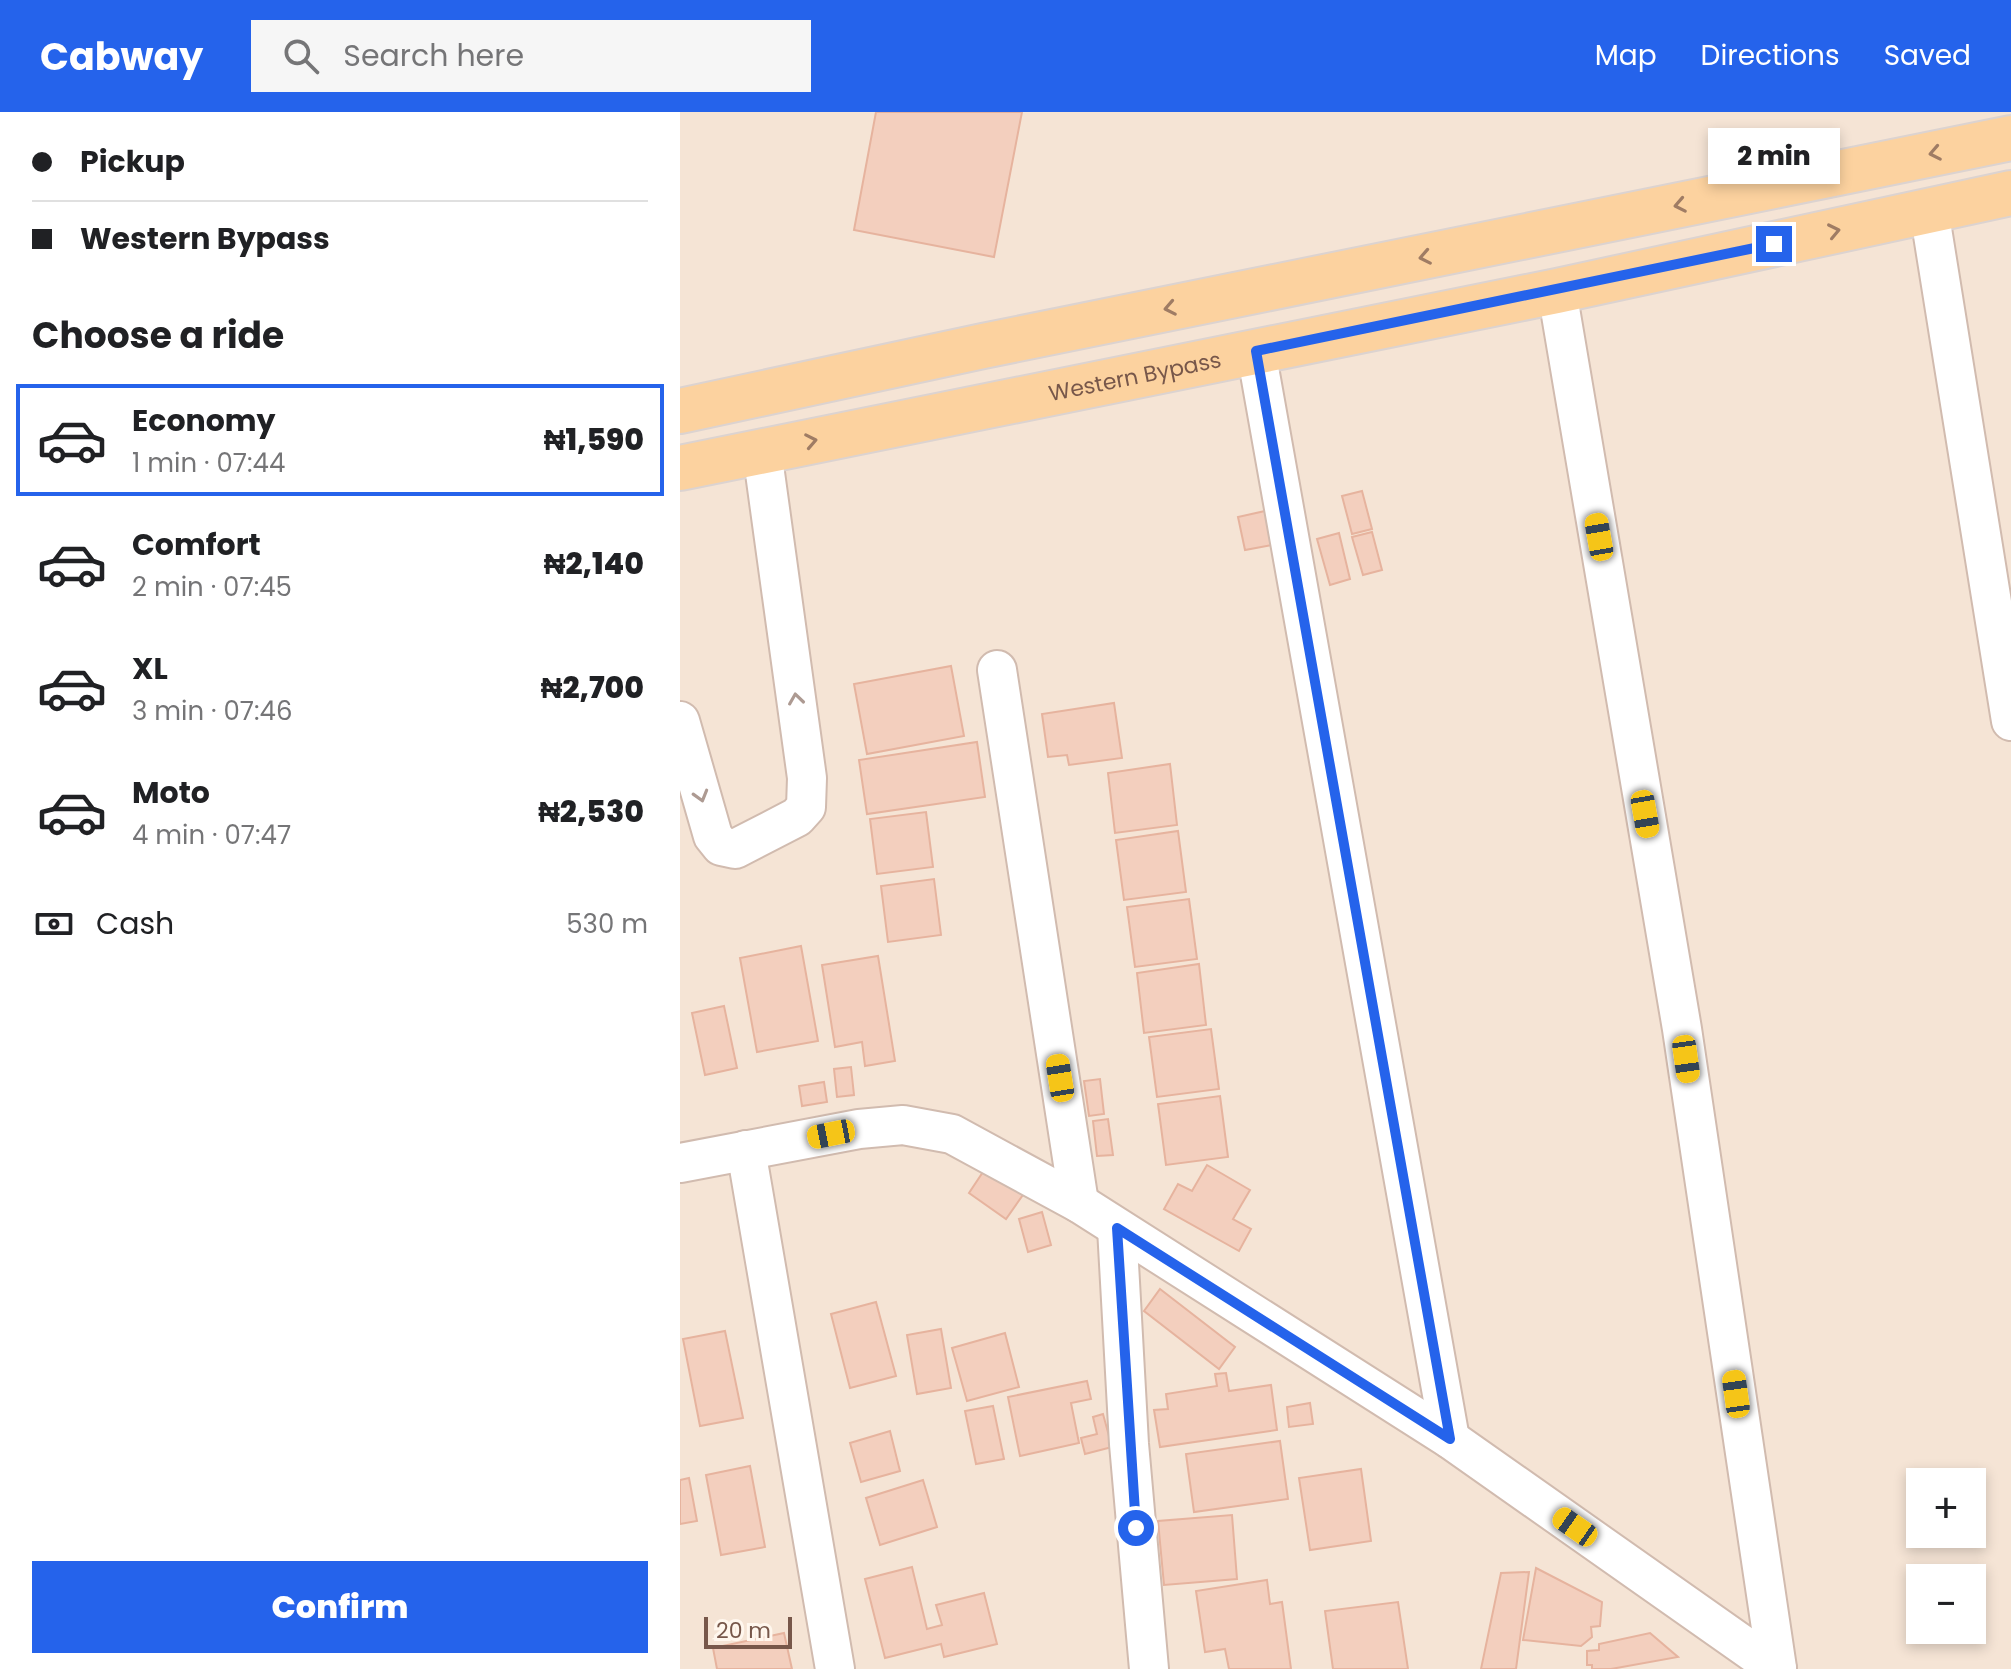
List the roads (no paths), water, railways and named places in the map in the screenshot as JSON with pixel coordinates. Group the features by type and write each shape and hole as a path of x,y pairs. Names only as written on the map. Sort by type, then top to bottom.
{"main road":[{"path":"680,411 2011,138"},
{"name":"Western Bypass","path":"680,468 1557,291 2011,193"}],"street":[{"path":"1929,210 2011,721"},
{"path":"1557,291 1682,1029 1777,1669"},
{"path":"1256,351 1450,1439"},
{"path":"680,721 713,836 721,846 735,849 797,817 806,807 807,778 762,451"},
{"path":"997,670 1079,1203"},
{"path":"680,1163 859,1129 903,1125 952,1134 1079,1203 1450,1439 1777,1669"},
{"path":"746,1150 835,1669"},
{"path":"1117,1228 1129,1444 1149,1669"},
{"path":"1770,1669 1777,1669"}]}
